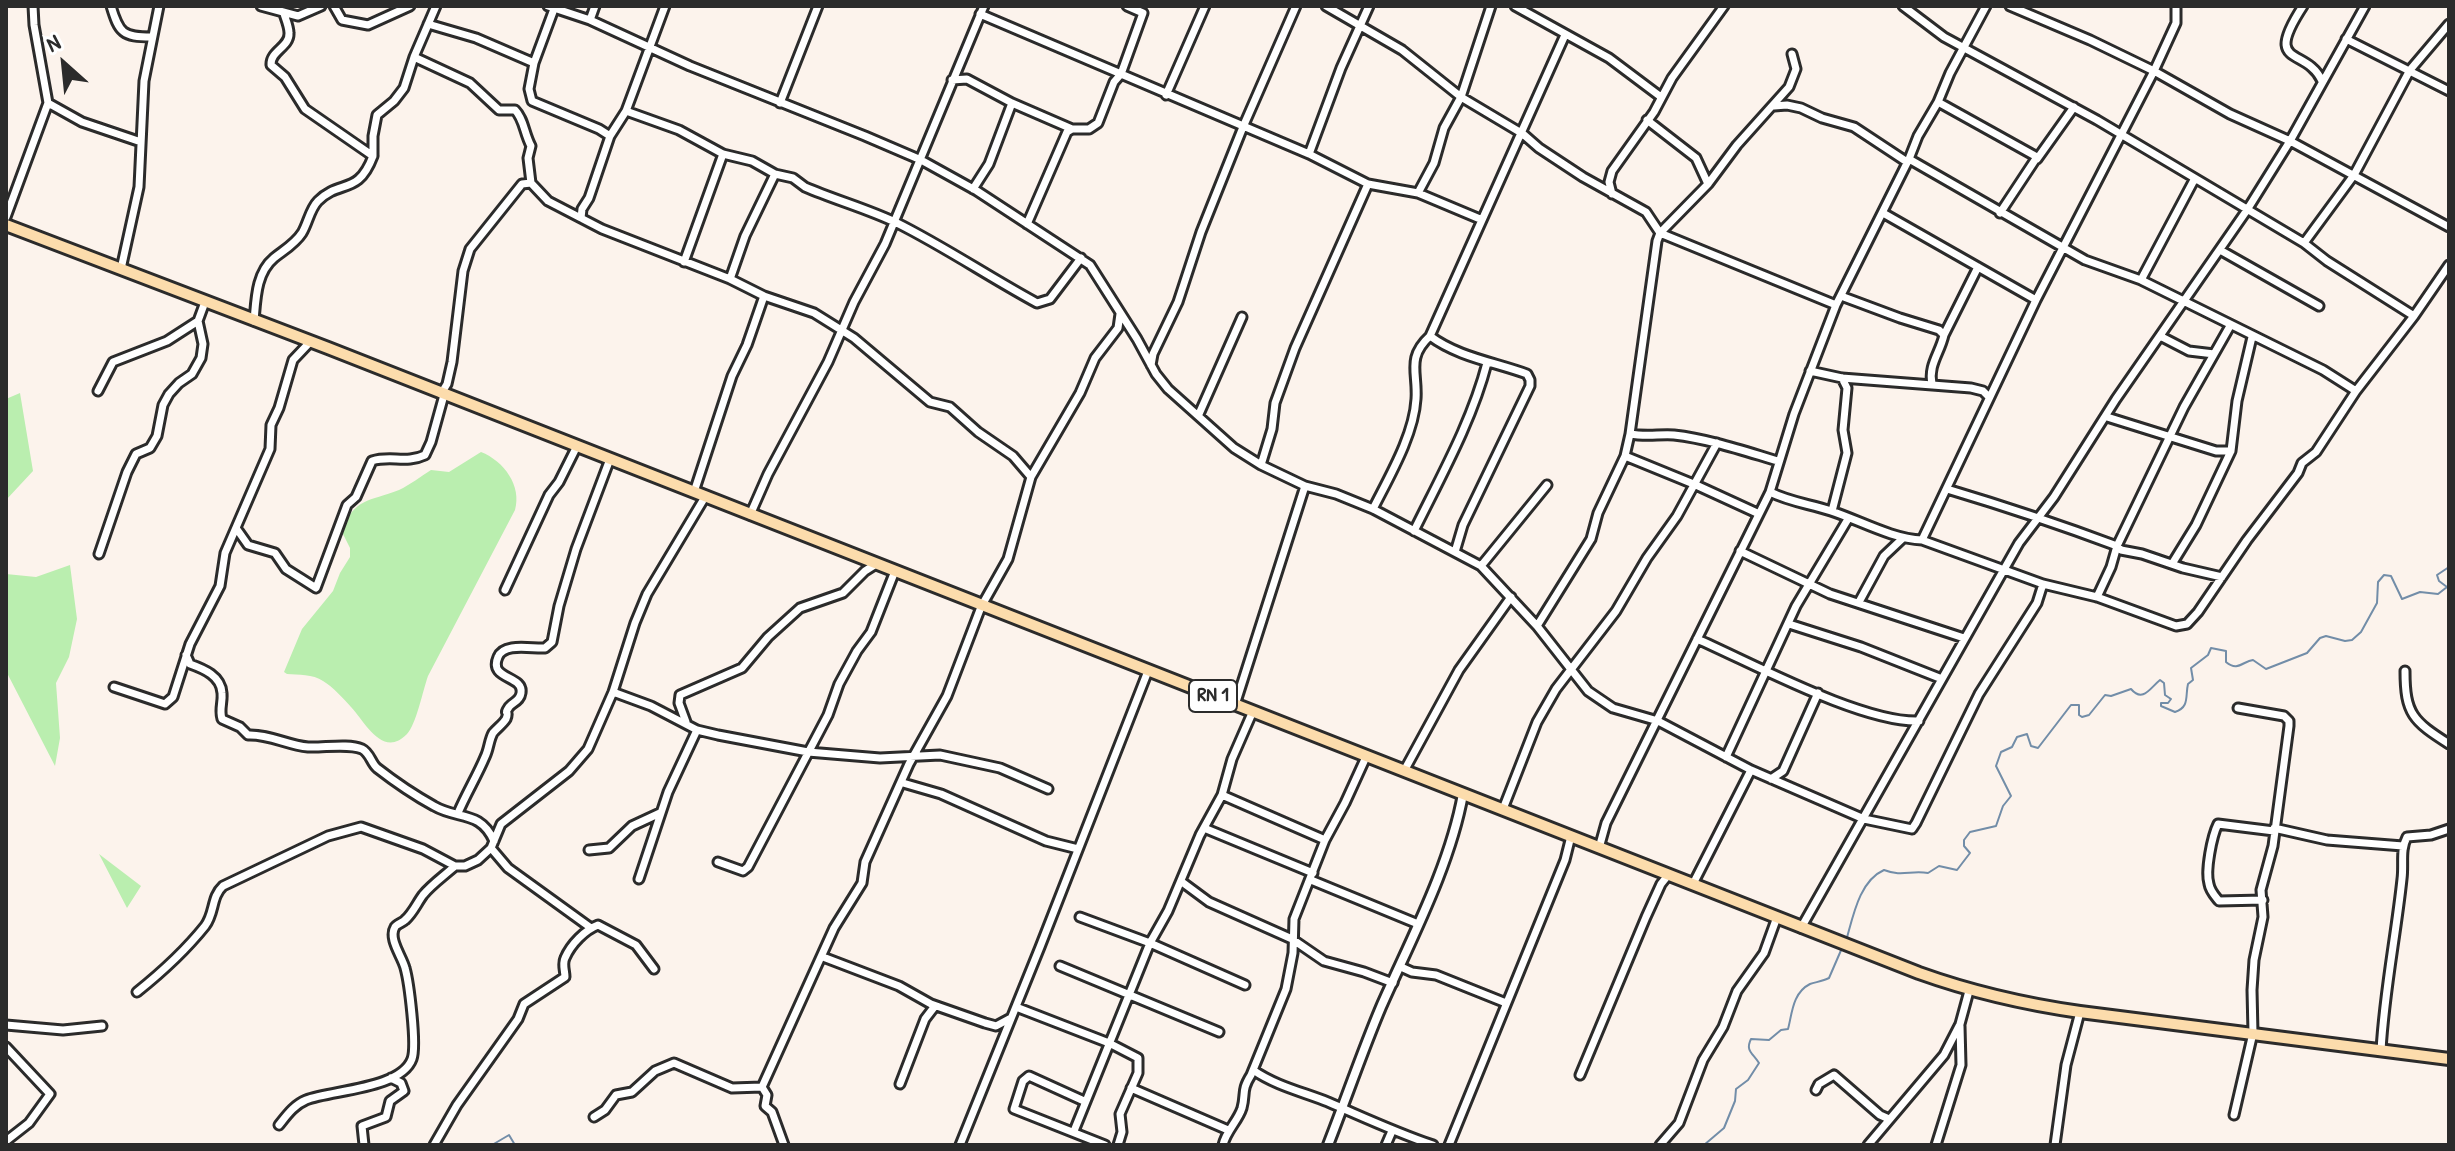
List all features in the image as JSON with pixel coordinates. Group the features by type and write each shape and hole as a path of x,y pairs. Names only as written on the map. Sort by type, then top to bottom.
{"main road":[{"name":"RN 1","path":"6,225 311,341 981,607 1969,991 2080,1012 2449,1059"}],"street":[{"path":"6,217 48,103 33,6"},
{"path":"111,6 121,31 128,36 151,37"},
{"path":"121,269 139,187 144,81 159,6"},
{"path":"261,6 298,16 321,6"},
{"path":"334,6 342,20 364,25 410,6"},
{"path":"254,321 261,274 267,265 295,243 317,202 326,194 350,187 366,172 373,156 377,115 404,88 436,6"},
{"path":"590,20 595,6"},
{"path":"581,218 610,136 626,111 665,6"},
{"path":"780,103 818,6"},
{"path":"952,80 967,79 1072,129 1089,129 1098,123 1114,82 1121,74 1145,10 1127,6"},
{"path":"1166,95 1205,6"},
{"path":"1151,365 1153,354 1178,302 1201,232 1243,127 1296,6"},
{"path":"1326,6 1402,50 1461,97 1612,194 1646,212 1660,233 1836,305"},
{"path":"1309,154 1369,6"},
{"path":"1418,193 1434,163 1444,128 1461,97 1491,6"},
{"path":"1515,6 1609,58 1661,97"},
{"path":"1612,194 1609,182 1612,171 1724,6"},
{"path":"1903,6 1963,48 2123,135 2304,243 2414,316"},
{"path":"1599,848 1606,823 1770,492 1778,461 1836,305 1918,136 1986,6"},
{"path":"2010,6 2154,71 2230,114 2290,141 2449,227"},
{"path":"1922,540 2063,245 2154,71 2176,23 2176,6"},
{"path":"2303,6 2286,41 2286,49 2290,55 2314,69 2322,81"},
{"path":"1801,928 2019,543 2247,210 2290,141 2365,6"},
{"path":"610,136 532,101 529,89 534,63 551,8 590,20 690,66 921,160 973,189 1090,265 1168,389 1234,448 1305,486 1373,509 1481,566 1537,626 1588,691 1613,708 1658,721 1751,770 1864,819 1912,829 1979,694 2037,603 2043,584"},
{"path":"750,515 768,474 828,362 894,222 982,10 1166,95 1309,154 1368,184 1418,193 1480,219"},
{"path":"284,14 290,35 271,57 271,65 285,77 305,109 373,156"},
{"path":"428,24 476,38 534,63"},
{"path":"2304,243 2354,175 2410,70 2449,24"},
{"path":"1373,509 1403,448 1414,417 1417,394 1413,377 1421,344 1430,336 1565,35"},
{"path":"2346,39 2449,91"},
{"path":"1537,626 1591,539 1598,513 1625,456 1660,233 1708,184 1737,145 1774,106 1794,78 1796,69 1792,54"},
{"path":"414,57 470,83 499,110 515,110 519,114 523,120 521,127 531,146 528,158 531,183 548,201 602,229 730,279 764,296 814,313 854,338 930,402 950,407 978,432 1013,456 1031,477"},
{"path":"1938,102 2031,151 2037,159"},
{"path":"48,103 82,122 141,142"},
{"path":"973,189 989,164 1012,103"},
{"path":"1774,106 1801,108 1854,127 1908,161 2085,260 2141,280 2323,370 2356,391"},
{"path":"2000,213 2021,177 2074,107"},
{"path":"626,111 679,130 723,154 752,161 775,174 793,178 805,187 894,222 960,256 999,283 1037,303 1050,299 1081,258"},
{"path":"1647,120 1696,158 1708,184"},
{"path":"1027,224 1063,139 1072,129"},
{"path":"684,262 723,154"},
{"path":"730,279 745,236 775,174"},
{"path":"2141,280 2194,180"},
{"path":"236,528 248,545 275,553 286,569 316,588 347,505 356,497 372,461 408,462 425,455 452,362 463,271 470,249 522,184 531,183"},
{"path":"1261,465 1272,429 1275,403 1295,348 1368,184"},
{"path":"1883,213 2036,300"},
{"path":"2220,250 2319,306"},
{"path":"1770,492 1788,501 1832,511 1903,538 1922,540 2043,584 2097,597 2180,626 2187,624 2298,473 2302,463 2316,452 2356,391 2449,265"},
{"path":"1932,384 1930,375 1933,362 1978,267"},
{"path":"694,492 732,376 747,345 764,296"},
{"path":"1841,296 1939,330 1944,335"},
{"path":"99,554 136,454 150,448 157,436 163,405 169,394 192,374 201,358 203,344 198,321 205,302"},
{"path":"762,1087 834,928 862,883 865,862 914,755 947,696 981,607 1008,559 1031,477 1080,393 1095,358 1118,328 1120,314"},
{"path":"1199,414 1242,317"},
{"path":"98,391 113,362 167,341 198,321"},
{"path":"2097,597 2117,546 2184,407 2230,326"},
{"path":"1430,336 1487,363 1527,374 1530,380 1530,386 1463,525 1455,552"},
{"path":"2160,336 2189,351 2214,354"},
{"path":"2172,564 2196,525 2231,451 2237,401 2252,337"},
{"path":"114,687 148,700 169,703 179,683 186,655 220,586 225,553 270,449 271,425 293,360 311,341"},
{"path":"1414,531 1466,422 1487,363"},
{"path":"1810,371 1842,378 1971,388 1983,391 1989,397"},
{"path":"1832,511 1847,453 1843,430 1847,388 1842,378"},
{"path":"2107,417 2216,451 2231,451"},
{"path":"1630,434 1652,438 1671,435 1717,443 1778,461"},
{"path":"1503,809 1537,722 1556,689 1616,611 1696,485 1717,443"},
{"path":"505,590 543,514 549,495 577,446"},
{"path":"1625,456 1757,513"},
{"path":"458,813 488,752 492,736 522,692 516,681 500,674 497,658 502,651 511,648 545,648 552,642 576,549 610,459"},
{"path":"1481,566 1547,485"},
{"path":"1235,705 1305,486"},
{"path":"1947,489 2037,520 2059,524 2121,550 2222,577"},
{"path":"137,992 165,971 205,927 211,917 216,893 223,886 328,836 361,827 423,849 455,866 471,864 492,844 501,824 581,759 613,692 647,594 705,497"},
{"path":"1726,757 1789,624 1848,519"},
{"path":"1859,602 1884,556 1903,538"},
{"path":"1740,551 1809,585 1964,638"},
{"path":"686,722 679,703 680,695 742,668 768,637 800,608 843,593 876,564"},
{"path":"718,862 737,871 748,867 828,715 839,684 871,632 895,571"},
{"path":"1404,771 1459,670 1511,597"},
{"path":"1789,624 1861,647 1942,679"},
{"path":"1697,639 1818,693 1899,721 1919,721"},
{"path":"186,655 190,664 206,670 220,686 222,719 240,727 248,735 260,734 302,746 361,748 374,766 437,808 458,813 486,826 492,844 508,868 591,928"},
{"path":"960,1145 1148,671"},
{"path":"2405,671 2407,706 2412,715 2449,744"},
{"path":"613,692 686,722 697,730 808,752 880,758 940,755 1000,768 1048,789"},
{"path":"1771,779 1783,771 1818,693"},
{"path":"2234,1115 2253,1033 2254,960 2263,917 2261,890 2273,846 2289,721 2271,712 2238,708"},
{"path":"1074,1131 1150,943 1222,795 1232,759 1253,711"},
{"path":"639,879 660,813 697,730"},
{"path":"1223,1145 1242,1106 1244,1086 1286,989 1293,953 1294,919 1325,840 1366,757"},
{"path":"1693,884 1751,770"},
{"path":"903,783 941,794 1046,841 1078,849"},
{"path":"1328,1145 1364,1047 1401,967 1456,828 1463,794"},
{"path":"1222,795 1325,840"},
{"path":"589,850 609,848 632,826 660,813"},
{"path":"2263,900 2219,901 2212,892 2208,876 2214,832 2218,824 2274,829 2327,840 2403,846"},
{"path":"1204,828 1418,924"},
{"path":"2381,1051 2402,878 2403,846 2407,837 2431,835 2449,829"},
{"path":"1449,1145 1565,860 1571,836"},
{"path":"279,1125 306,1100 391,1078 407,1067 414,1046 412,1002 407,990 407,971 394,943 395,926 455,866"},
{"path":"1580,1075 1646,917 1669,874"},
{"path":"1182,882 1209,902 1292,939 1324,961 1393,983"},
{"path":"1080,917 1150,943 1245,985"},
{"path":"1660,1145 1679,1123 1703,1060 1723,1027 1737,991 1764,953 1777,917"},
{"path":"434,1145 457,1105 518,1019 524,1004 565,977 563,959 576,941 591,928 598,925 636,945 654,969"},
{"path":"823,957 899,986 935,1006 996,1026 1010,1019"},
{"path":"1060,966 1219,1032"},
{"path":"1401,967 1412,972 1436,975 1506,1003"},
{"path":"1868,1145 1944,1055 1960,1024 1969,991"},
{"path":"900,1084 925,1019 935,1006"},
{"path":"1016,1007 1109,1043 1138,1058 1138,1073 1120,1114 1122,1132 1118,1145"},
{"path":"2055,1145 2066,1065 2080,1012"},
{"path":"1936,1145 1961,1065 1960,1024"},
{"path":"6,1025 63,1030 102,1026"},
{"path":"6,1047 50,1094 29,1123 6,1141"},
{"path":"594,1117 605,1110 616,1095 632,1092 655,1071 674,1063 732,1088 762,1087"},
{"path":"1253,1070 1266,1079 1433,1145"},
{"path":"1816,1090 1819,1084 1834,1075 1880,1115 1889,1119"},
{"path":"1084,1101 1029,1076 1023,1081 1014,1109 1105,1145"},
{"path":"364,1145 362,1126 386,1117 390,1101 404,1091 401,1083 391,1078"},
{"path":"762,1087 767,1095 765,1106 772,1112 784,1145"},
{"path":"1131,1088 1228,1130"},
{"path":"1386,1145 1392,1131"}],"green space":[{"path":"20,393 33,471 6,500 6,399"},
{"path":"481,452 497,461 509,475 516,492 515,510 428,676 410,729 398,741 382,740 327,683 315,677 284,672 302,629 333,591 350,557 350,548 342,532 357,506 399,490 431,470 449,472"},
{"path":"70,565 77,619 69,657 56,683 60,738 55,766 6,671 6,574 36,577"},
{"path":"99,854 141,886 127,908"}],"waterway":[{"path":"1846,941 1858,901 1875,875 1884,870 1928,873 1939,866 1957,870 1970,853 1964,846 1970,832 1996,826 2003,806 2011,796 1996,766 2001,752 2012,747 2017,737 2027,734 2031,746 2038,748 2071,705 2079,705 2079,715 2082,717 2089,715 2105,695 2131,689 2139,695 2143,694 2160,680 2164,683 2165,695 2171,699 2168,703 2161,703 2161,706 2175,712 2185,704 2188,684 2193,680 2191,668 2208,655 2211,648 2226,651 2226,662 2230,665 2237,666 2253,660 2266,669 2307,653 2320,638 2352,640 2361,632 2377,603 2378,582 2384,575 2391,576 2402,599 2420,592 2438,594 2447,587 2437,575 2449,567"},
{"path":"1704,1145 1724,1128 1735,1101 1736,1089 1748,1080 1759,1063 1749,1049 1751,1039 1769,1040 1781,1030 1788,1029 1800,993 1810,984 1829,978 1842,948"},
{"path":"492,1145 509,1135 515,1145"}]}
